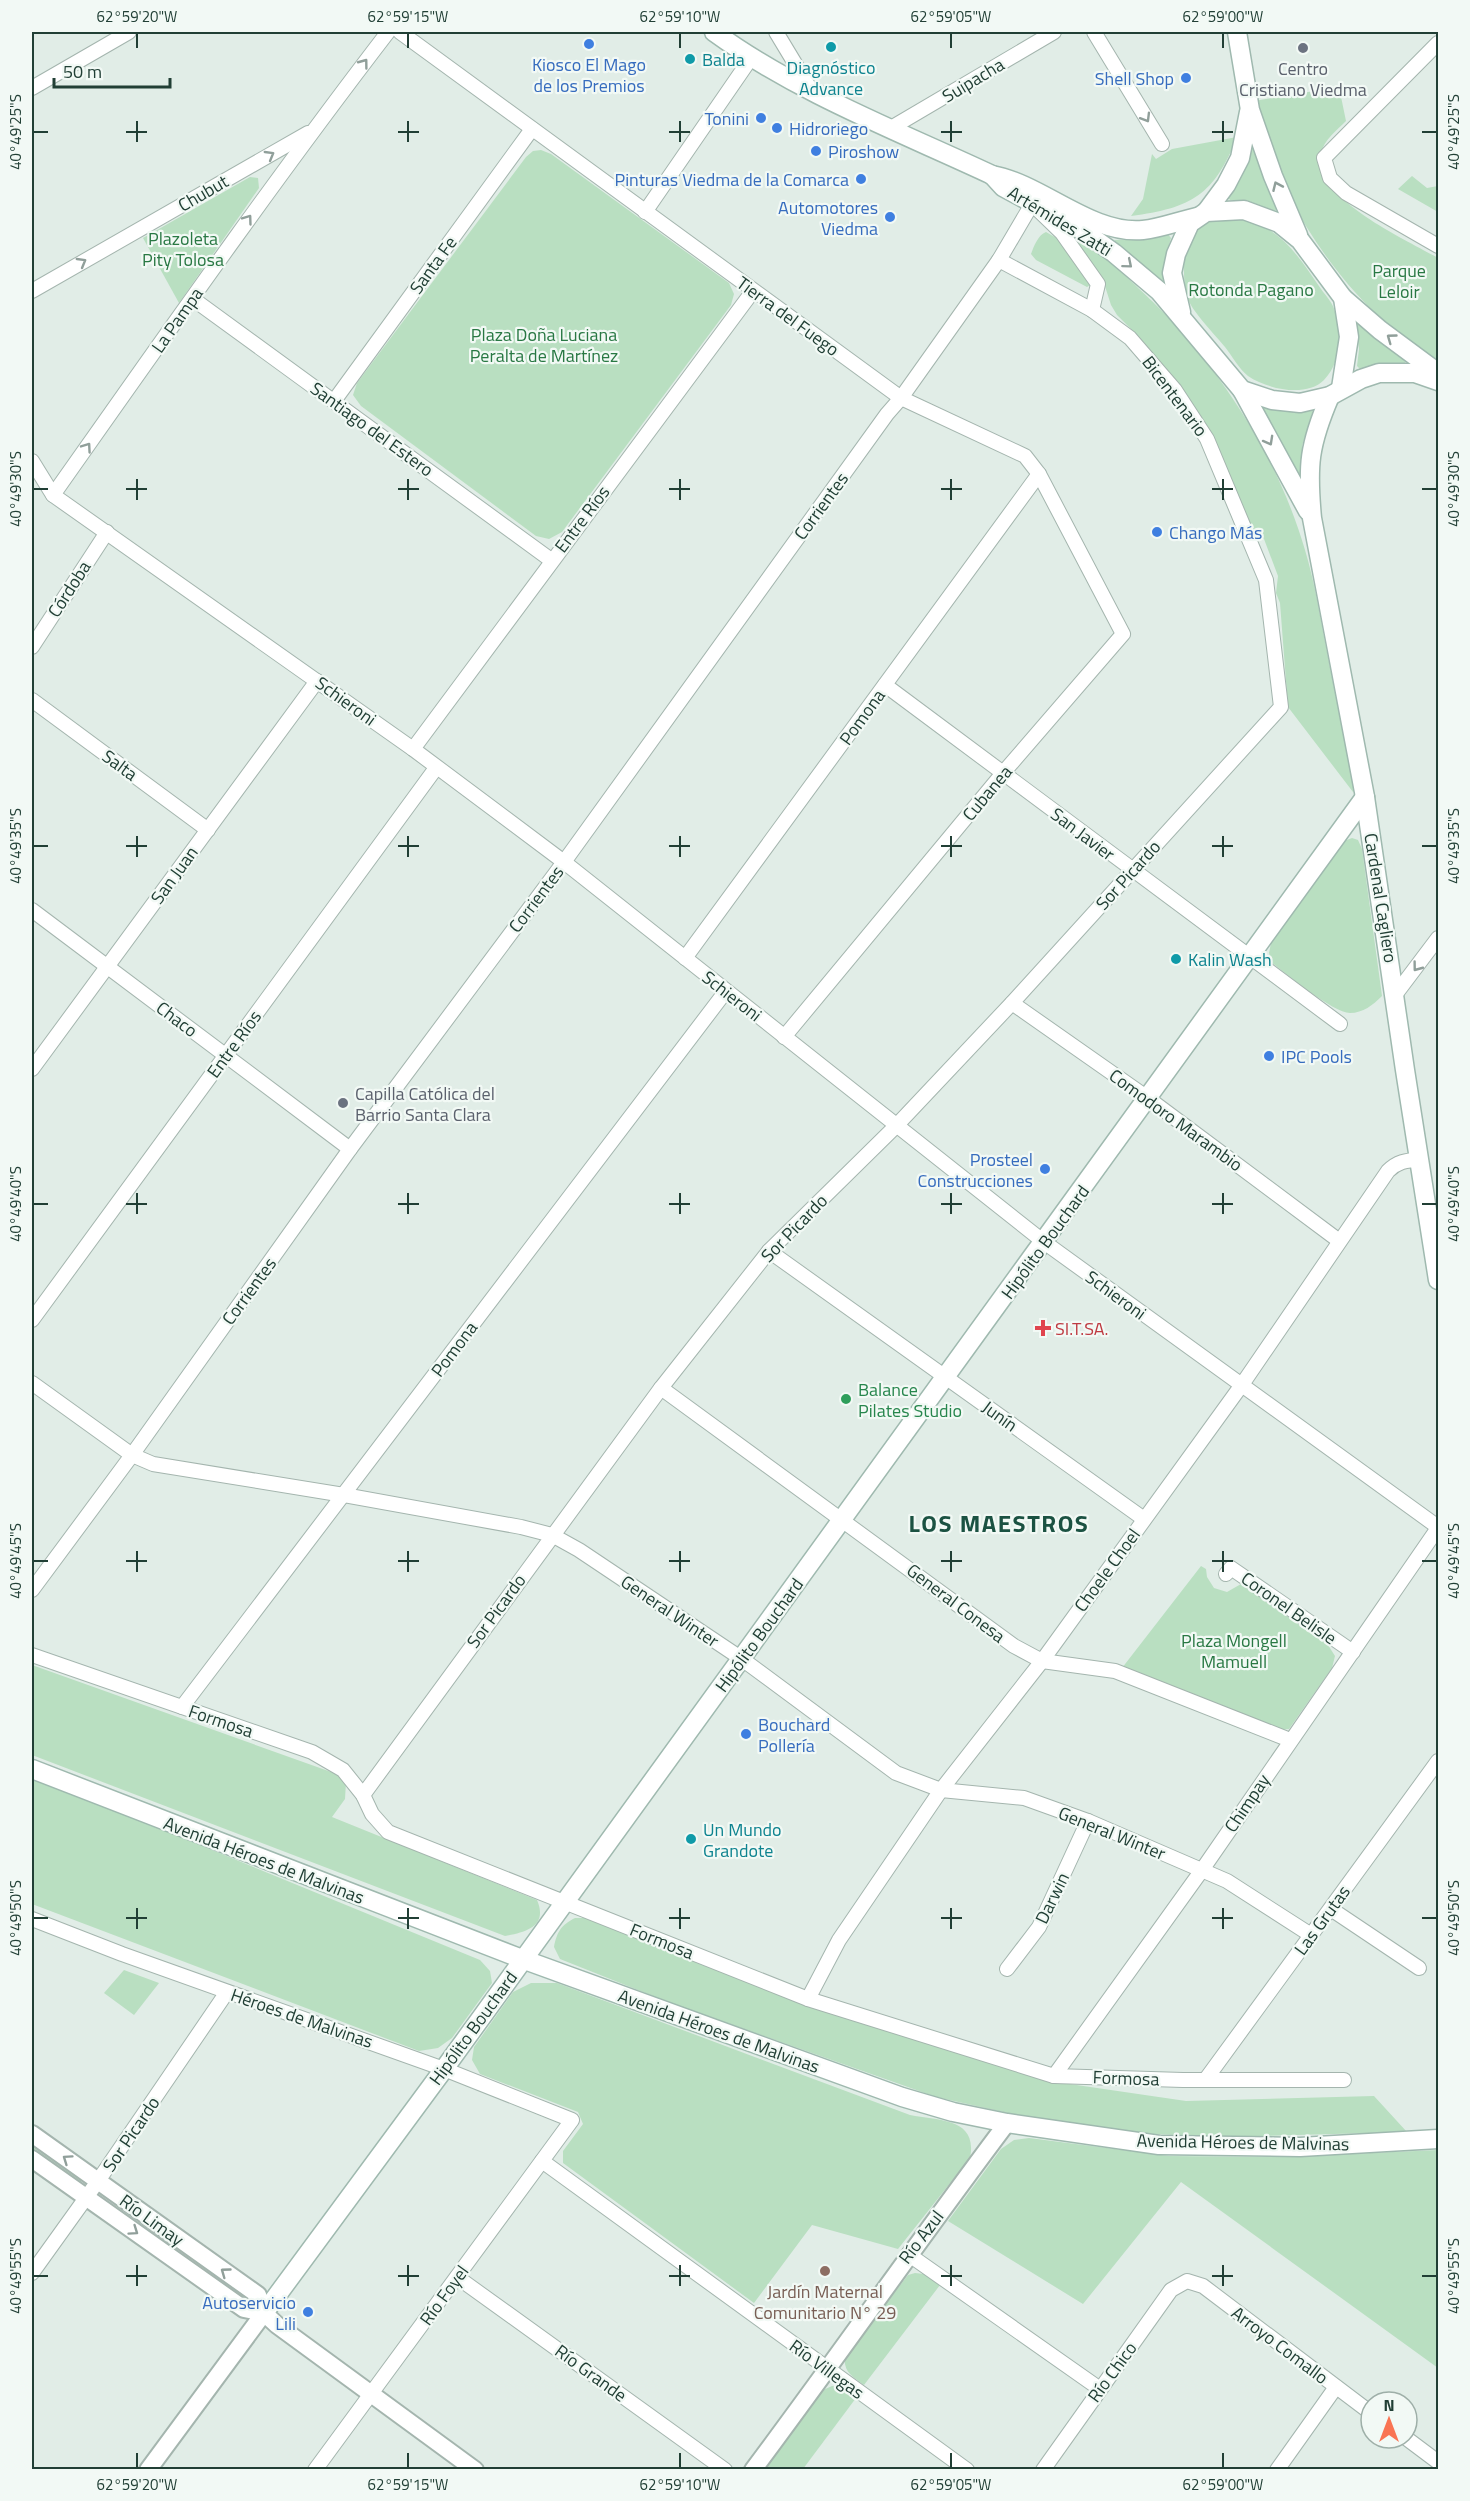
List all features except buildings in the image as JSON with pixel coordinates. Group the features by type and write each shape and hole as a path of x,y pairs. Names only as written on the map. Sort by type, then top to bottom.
{"main road":[{"name":"Artémides Zatti","path":"714,32 751,58 811,90 992,175 1010,178 1097,222 1142,230 1201,214"},
{"path":"1237,32 1250,110 1273,176 1300,240 1343,298 1380,330 1438,373"},
{"path":"1250,110 1240,158 1226,184 1185,232 1176,254 1172,273 1182,316 1242,390 1272,400 1300,403 1336,392 1379,373 1416,373 1438,381"},
{"name":"Artémides Zatti","path":"992,175 1003,187 1082,230 1114,253 1159,291 1182,316"},
{"path":"1201,214 1244,210 1279,223 1300,240"},
{"path":"1336,392 1349,337 1343,298"},
{"name":"Cardenal Cagliero","path":"1242,390 1311,518"},
{"name":"Cardenal Cagliero","path":"1336,392 1315,430 1310,455 1311,518 1365,797 1438,1280"},
{"name":"Hipólito Bouchard","path":"264,2313 1149,1099 1248,956 1365,797"},
{"name":"Avenida Héroes de Malvinas","path":"32,1769 522,1959 902,2097 953,2112 1007,2123 1159,2145 1300,2147 1438,2139"}],"street":[{"path":"32,88 129,32"},
{"name":"La Pampa","path":"53,495 312,130 388,32"},
{"name":"Tierra del Fuego","path":"400,32 901,398 1025,456 1038,474 1123,634"},
{"path":"776,32 811,90"},
{"name":"Suipacha","path":"891,128 1054,32"},
{"path":"1094,32 1162,144"},
{"path":"1438,43 1324,158 1330,178 1346,193 1438,246"},
{"path":"645,212 751,58"},
{"name":"Santa Fe","path":"334,401 532,129"},
{"name":"Chubut","path":"32,291 312,130"},
{"path":"1032,204 1062,233 1098,284 1092,310"},
{"name":"Corrientes","path":"32,1590 132,1455 350,1149 564,862 901,398 999,260 1032,204"},
{"name":"Bicentenario","path":"999,260 1092,310 1130,338 1175,390 1207,439 1266,580 1281,707"},
{"name":"Entre Ríos","path":"412,749 753,291"},
{"name":"Santiago del Estero","path":"192,299 551,560"},
{"name":"Schieroni","path":"32,461 53,495 412,749 564,862 1044,1242 1438,1528"},
{"name":"Pomona","path":"685,958 1038,474"},
{"name":"Córdoba","path":"32,647 108,532"},
{"name":"Cubanea","path":"784,1037 1003,773 1123,634"},
{"name":"San Juan","path":"32,1069 317,681"},
{"name":"San Javier","path":"885,685 1131,870 1340,1023"},
{"name":"Salta","path":"32,700 208,830"},
{"name":"Sor Picardo","path":"363,1795 661,1388 769,1251 896,1126 1012,1003 1281,707"},
{"name":"Entre Ríos","path":"32,1320 436,768"},
{"name":"Chaco","path":"32,910 350,1149"},
{"path":"1395,995 1438,938"},
{"name":"Pomona","path":"182,1707 726,991"},
{"name":"Comodoro Marambio","path":"1012,1003 1149,1099 1338,1240"},
{"name":"Choele Choel","path":"808,1999 839,1940 941,1790 1042,1661 1240,1386 1338,1240 1388,1171 1395,1164 1406,1160 1419,1160"},
{"name":"Junín","path":"769,1251 1144,1519"},
{"name":"General Winter","path":"32,1383 132,1455 153,1464 344,1495 521,1527 552,1535 579,1550 742,1659 896,1773 941,1790 1024,1798 1088,1821 1227,1881 1311,1935"},
{"name":"General Conesa","path":"661,1388 1014,1646 1042,1661 1115,1671 1290,1740"},
{"name":"Chimpay","path":"1054,2076 1202,1870 1438,1528"},
{"name":"Coronel Belisle","path":"1226,1574 1231,1568 1353,1652"},
{"name":"Formosa","path":"32,1655 312,1752 343,1770 363,1795 372,1814 388,1832 808,1999 1054,2076 1344,2080"},
{"name":"Las Grutas","path":"1206,2079 1438,1761"},
{"name":"Darwin","path":"1007,1969 1038,1927 1088,1821"},
{"path":"1331,1909 1419,1968"},
{"name":"Héroes de Malvinas","path":"32,1919 122,1954 444,2068 572,2120"},
{"name":"Sor Picardo","path":"32,2273 228,1992"},
{"name":"Río Foyel","path":"315,2469 572,2120"},
{"name":"Río Azul","path":"753,2469 828,2370 908,2254 1007,2123"},
{"name":"Río Limay","path":"32,2134 258,2295 264,2313"},
{"name":"Río Limay","path":"32,2159 244,2309 264,2313 475,2469"},
{"name":"Río Villegas","path":"542,2161 967,2469"},
{"path":"908,2254 1100,2389"},
{"name":"Río Grande","path":"457,2277 725,2469"},
{"name":"Río Chico","path":"1043,2469 1171,2290 1187,2281"},
{"name":"Arroyo Comallo","path":"1187,2281 1203,2286 1359,2404"},
{"name":"Hipólito Bouchard","path":"148,2469 264,2313"},
{"path":"1276,2469 1336,2387"},
{"path":"1419,2448 1438,2462"}],"green space":[{"name":"Parque Leloir","path":"1339,87 1346,121 1323,148 1322,169 1330,185 1345,201 1384,228 1438,258 1438,361 1393,329 1373,311 1336,270 1291,200 1254,101"},
{"path":"1237,137 1219,173 1198,195 1170,208 1131,216 1143,199 1152,154 1156,159 1172,149"},
{"path":"1252,147 1257,147 1279,208 1275,211 1246,200 1230,200 1226,196 1243,168"},
{"name":"Plaza Doña Luciana Peralta de Martínez","path":"541,150 551,154 729,283 734,294 731,305 562,532 549,539 536,536 361,406 353,395 357,383 526,157 533,151"},
{"path":"1412,176 1427,188 1438,186 1438,212 1398,189"},
{"name":"Plazoleta Pity Tolosa","path":"250,177 258,178 259,188 179,303 143,238"},
{"name":"Rotonda Pagano","path":"1219,218 1254,222 1278,236 1301,261 1331,303 1339,330 1337,357 1330,373 1316,386 1286,390 1265,385 1248,376 1191,306 1186,293 1184,274 1187,247 1197,228"},
{"path":"1046,232 1060,240 1092,284 1087,287 1036,260 1031,254 1039,238"},
{"name":"Rotonda Pagano","path":"1167,233 1171,238 1167,252 1165,284 1162,284 1114,242 1115,240 1154,238"},
{"path":"1078,241 1106,259 1127,277 1177,327 1223,385 1263,448 1293,515 1312,575 1355,790 1353,792 1288,707 1280,603 1276,593 1278,576 1264,539 1251,532 1177,385 1136,334 1117,315 1111,305 1103,280 1077,243"},
{"name":"Rotonda Pagano","path":"1361,322 1407,359 1405,363 1383,364 1360,369 1357,366 1359,349 1356,324"},
{"path":"1263,404 1311,407 1313,410 1302,446 1303,482 1300,483 1259,407"},
{"path":"1352,838 1358,840 1362,849 1382,996 1368,1008 1350,1013 1333,1007 1299,984 1272,963 1269,953 1271,943 1344,841"},
{"name":"Plaza Mongell Mamuell","path":"1201,1566 1206,1569 1207,1577 1214,1588 1227,1592 1241,1584 1328,1645 1335,1656 1332,1668 1289,1729 1275,1730 1122,1668"},
{"path":"32,1665 334,1773 346,1782 345,1799 332,1817 537,1900 540,1909 538,1922 528,1930 505,1936 32,1755"},
{"path":"32,1776 480,1960 490,1971 492,1983 452,2038 438,2048 419,2051 32,1904"},
{"path":"575,1918 586,1918 808,2006 1056,2082 1186,2101 1374,2096 1407,2132 1225,2137 1150,2134 1035,2119 936,2097 668,2002 560,1959 554,1947 557,1937 563,1926"},
{"path":"124,1970 159,1983 134,2015 104,1993"},
{"path":"531,1983 557,1983 910,2115 954,2124 968,2135 971,2145 970,2158 898,2249 812,2225 754,2303 563,2163 563,2151 583,2124 578,2112 480,2074 472,2060 474,2047 513,1992"},
{"path":"1029,2138 1169,2156 1281,2157 1438,2150 1438,2368 1181,2182 1083,2304 948,2221 1001,2149 1014,2140"},
{"path":"32,2141 82,2177 81,2183 78,2184 32,2152"},
{"path":"924,2274 940,2285 864,2385 847,2370 845,2356 908,2275"},
{"path":"832,2386 841,2387 856,2398 803,2469 764,2469 823,2390"}],"place":[{"name":"Kiosco El Mago de los Premios","path":"589,44"},
{"name":"Diagnóstico Advance","path":"831,47"},
{"name":"Centro Cristiano Viedma","path":"1303,48"},
{"name":"Balda","path":"690,59"},
{"name":"Shell Shop","path":"1186,78"},
{"name":"Tonini","path":"761,118"},
{"name":"Hidroriego","path":"777,128"},
{"name":"Piroshow","path":"816,151"},
{"name":"Pinturas Viedma de la Comarca","path":"861,179"},
{"name":"Automotores Viedma","path":"890,217"},
{"name":"Chango Más","path":"1157,532"},
{"name":"Kalin Wash","path":"1176,959"},
{"name":"IPC Pools","path":"1269,1056"},
{"name":"Capilla Católica del Barrio Santa Clara","path":"343,1103"},
{"name":"Prosteel Construcciones","path":"1045,1169"},
{"name":"SI.T.SA.","path":"1043,1328"},
{"name":"Balance Pilates Studio","path":"846,1399"},
{"name":"Bouchard Pollería","path":"746,1734"},
{"name":"Un Mundo Grandote","path":"691,1839"},
{"name":"Jardín Maternal Comunitario N° 29","path":"825,2271"},
{"name":"Autoservicio Lili","path":"308,2312"}],"district":[{"name":"LOS MAESTROS","path":"999,1523"}]}
